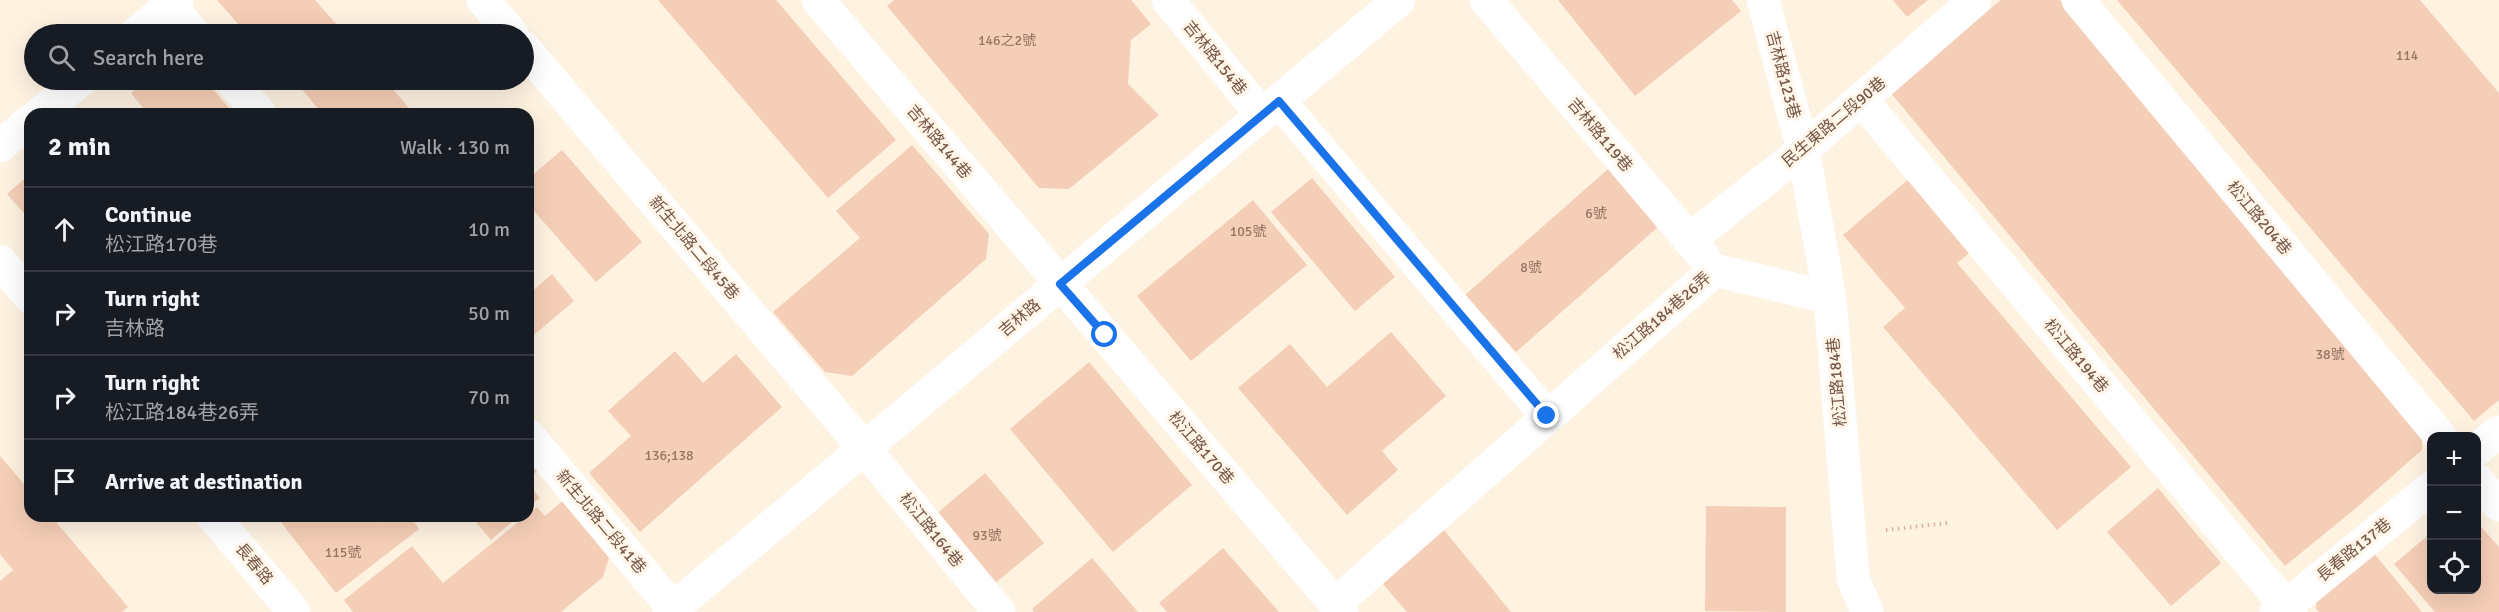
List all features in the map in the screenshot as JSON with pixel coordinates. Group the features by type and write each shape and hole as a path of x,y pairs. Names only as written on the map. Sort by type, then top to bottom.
{"street":[{"path":"483,0 503,24"},
{"name":"吉林路144巷","path":"818,0 1060,284"},
{"name":"吉林路154巷","path":"1168,0 1270,108"},
{"name":"吉林路","path":"673,611 1399,0"},
{"name":"吉林路119巷","path":"1486,0 1715,270"},
{"name":"吉林路123巷","path":"1763,0 1803,150"},
{"name":"民生東路二段90巷","path":"1689,240 1803,150 1975,0"},
{"name":"松江路204巷","path":"2078,0 2437,432"},
{"path":"146,24 171,2 187,24"},
{"name":"新生北路二段45巷","path":"534,60 864,448"},
{"path":"46,108 69,90"},
{"path":"240,90 255,108"},
{"name":"松江路194巷","path":"1862,99 2284,610"},
{"path":"1270,108 1547,416"},
{"path":"0,146 24,126"},
{"name":"松江路184巷","path":"1803,150 1830,298 1853,578 1867,612"},
{"path":"0,261 24,290"},
{"name":"松江路184巷26弄","path":"1338,608 1547,416 1715,270 1830,298"},
{"name":"松江路170巷","path":"1060,284 1338,608"},
{"path":"2481,446 2499,432"},
{"name":"新生北路二段41巷","path":"534,442 673,611"},
{"name":"松江路164巷","path":"864,448 999,612"},
{"path":"2481,485 2499,505"},
{"name":"長春路137巷","path":"2284,610 2427,491"},
{"name":"長春路","path":"218,522 294,612"}],"path":[{"path":"1850,534 1948,523"}],"building":[{"path":"217,0 315,0 336,24 238,24"},
{"path":"658,0 776,0 896,140 828,198"},
{"path":"894,0 1131,0 1151,24 1131,40 1128,84 1159,115 1069,189 1039,188 887,6"},
{"path":"1558,0 1732,0 1741,11 1635,96"},
{"path":"1893,0 1928,0 1907,17"},
{"path":"2001,0 2060,0 2422,433 2422,450 2285,566 1890,92"},
{"path":"2117,0 2420,0 2499,93 2499,400 2474,421"},
{"path":"135,90 214,90 229,108 143,108 131,93"},
{"path":"302,90 394,90 409,108 318,108"},
{"path":"912,145 989,234 986,259 852,376 825,372 773,312 860,238 836,211"},
{"path":"562,150 642,242 596,282 534,211 534,174"},
{"path":"1615,163 1666,220 1516,352 1465,295"},
{"path":"1312,178 1395,277 1355,311 1271,212"},
{"path":"1910,178 1972,251 1957,263 2131,467 2057,530 1883,327 1905,308 1843,235"},
{"path":"24,179 24,213 7,194"},
{"path":"1253,200 1307,265 1191,361 1137,296"},
{"path":"552,274 574,301 534,335 534,290"},
{"path":"1391,332 1446,396 1382,451 1398,470 1347,515 1238,388 1290,344 1327,387"},
{"path":"675,351 703,383 736,354 782,407 640,532 589,473 631,436 608,411"},
{"path":"1089,362 1192,485 1113,552 1010,429"},
{"path":"0,456 24,484 24,522 56,522 128,607 122,612 0,612 0,581 13,570 0,554"},
{"path":"534,462 541,468 534,474"},
{"path":"985,473 1044,543 994,584 936,514"},
{"path":"2158,488 2221,563 2171,606 2107,532"},
{"path":"534,491 540,498 534,503"},
{"path":"567,497 611,551 603,577 561,612 353,612 344,600 412,546 443,583 518,522 534,522 534,509 537,507 545,516"},
{"path":"1706,506 1786,507 1786,612 1705,611"},
{"path":"281,522 378,522 376,524 378,522 414,522 419,529 336,593"},
{"path":"476,522 512,522 491,540"},
{"path":"1440,525 1511,612 1407,612 1377,577"},
{"path":"2481,527 2499,547 2499,612 2435,612 2394,564 2427,536 2427,594 2481,594"},
{"path":"2368,546 2422,612 2319,612 2316,609 2317,588"},
{"path":"1223,548 1279,612 1167,612 1159,603"},
{"path":"1092,558 1138,612 1034,612 1032,609"}],"route":[{"path":"1105,335 1060,284 1279,101 1547,416"}]}
